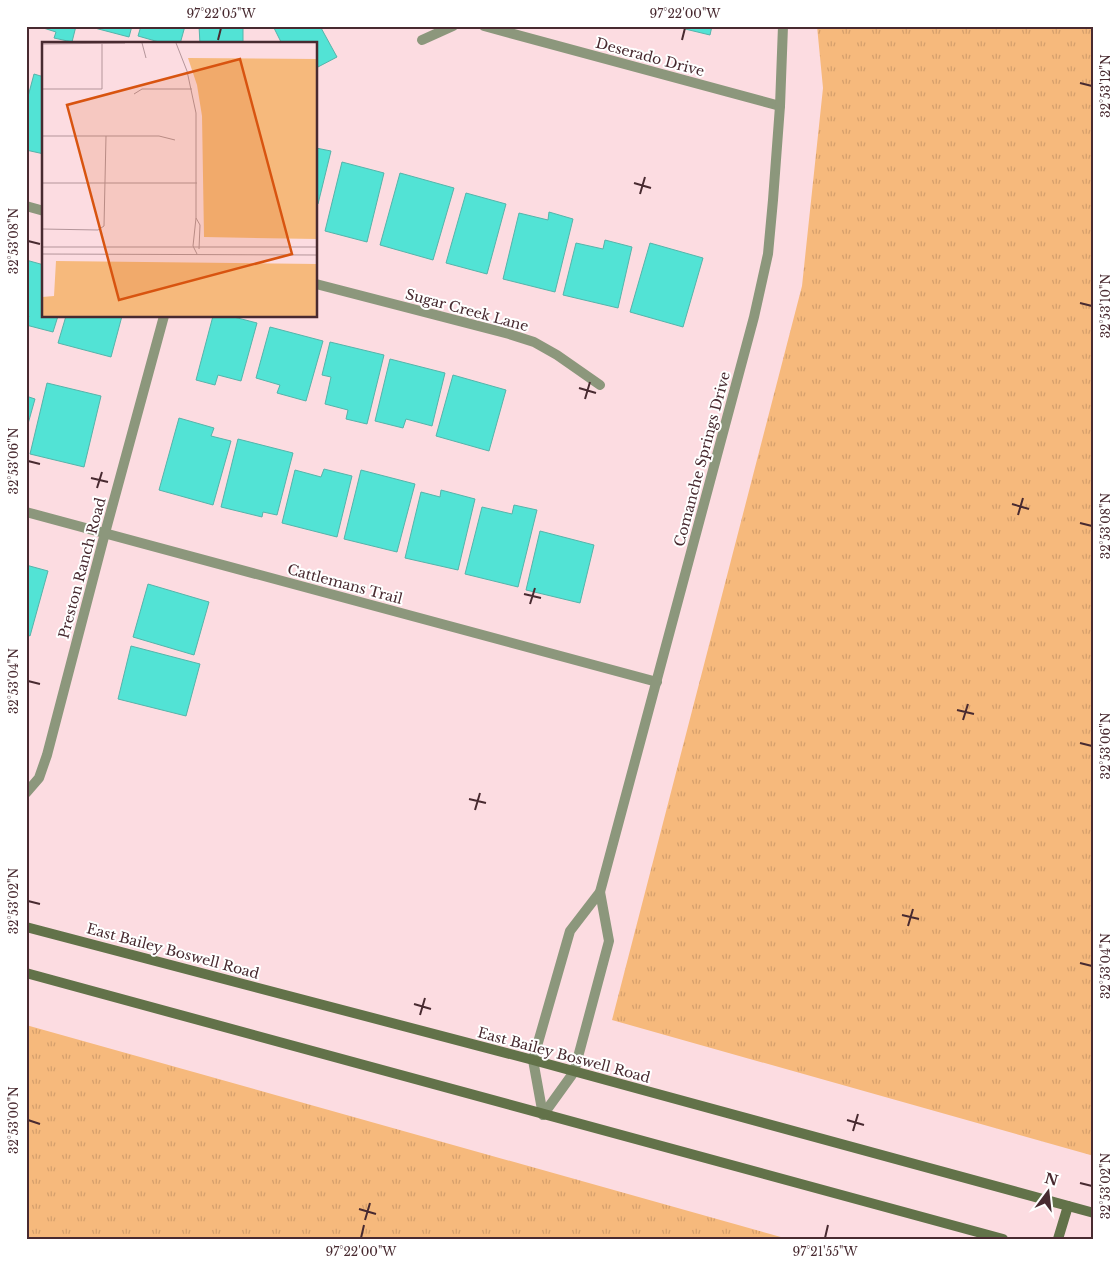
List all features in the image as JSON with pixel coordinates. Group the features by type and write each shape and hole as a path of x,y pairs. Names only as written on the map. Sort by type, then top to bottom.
{"main road":[{"name":"East Bailey Boswell Road","path":"26,926 533,1060 1094,1213"},
{"path":"26,973 1004,1239"},
{"path":"1058,1239 1068,1206"}],"street":[{"path":"422,40 453,26"},
{"name":"Deserado Drive","path":"484,26 780,106"},
{"name":"Comanche Springs Drive","path":"543,1114 533,1060 570,931 600,892 754,317 768,254 774,200 780,106 782,26"},
{"path":"26,206 42,210"},
{"name":"Sugar Creek Lane","path":"318,285 499,331 534,342 557,355 600,385"},
{"name":"Preston Ranch Road","path":"26,794 39,778 47,755 163,318"},
{"name":"Cattlemans Trail","path":"26,512 657,682"},
{"name":"Comanche Springs Drive","path":"543,1114 574,1072 609,941 600,892"}],"green space":[{"path":"817,26 1094,26 1094,1156 612,1020 802,286 823,88"},
{"path":"26,1025 788,1239 26,1239"}],"building":[{"path":"37,26 76,26 72,42 54,38 56,32"},
{"path":"87,26 132,26 129,37"},
{"path":"141,26 185,26 181,42 159,42 138,36"},
{"path":"199,26 243,26 243,42 200,42"},
{"path":"273,26 320,26 337,57 318,67 318,42 281,42"},
{"path":"686,26 712,26 710,35 685,29"},
{"path":"34,74 42,76 42,154 26,150 26,104"},
{"path":"318,148 331,151 318,204"},
{"path":"342,162 384,173 367,242 325,231"},
{"path":"400,173 454,188 433,260 380,245"},
{"path":"466,193 506,204 487,274 446,263"},
{"path":"549,212 573,219 555,292 503,279 519,213 548,220"},
{"path":"605,240 632,247 618,308 563,295 576,243 603,249"},
{"path":"650,243 703,258 683,327 630,312"},
{"path":"26,260 42,264 42,318 57,318 53,332 26,325 29,316 26,315"},
{"path":"65,318 121,318 111,357 58,343"},
{"path":"212,318 238,318 257,323 241,381 218,375 215,385 196,380"},
{"path":"270,327 323,341 306,401 277,393 280,385 256,378"},
{"path":"330,342 384,355 367,424 346,419 348,410 325,404 331,377 322,375"},
{"path":"390,359 445,373 432,426 406,419 403,428 375,421"},
{"path":"453,375 506,390 489,451 436,436"},
{"path":"47,383 101,396 84,467 30,454"},
{"path":"26,396 35,399 26,431"},
{"path":"179,418 214,428 211,436 231,441 213,505 159,490"},
{"path":"238,439 293,453 277,515 263,512 262,517 221,507"},
{"path":"324,469 352,476 337,537 282,523 295,470 321,477"},
{"path":"361,470 415,484 397,552 344,539"},
{"path":"441,490 475,499 458,570 405,558 421,492 440,497"},
{"path":"514,505 537,510 518,587 465,574 482,507 512,514"},
{"path":"540,531 594,545 580,603 526,590"},
{"path":"26,565 48,571 30,636 26,634"},
{"path":"148,584 209,602 194,655 133,637"},
{"path":"131,646 200,664 186,716 118,699"}]}
